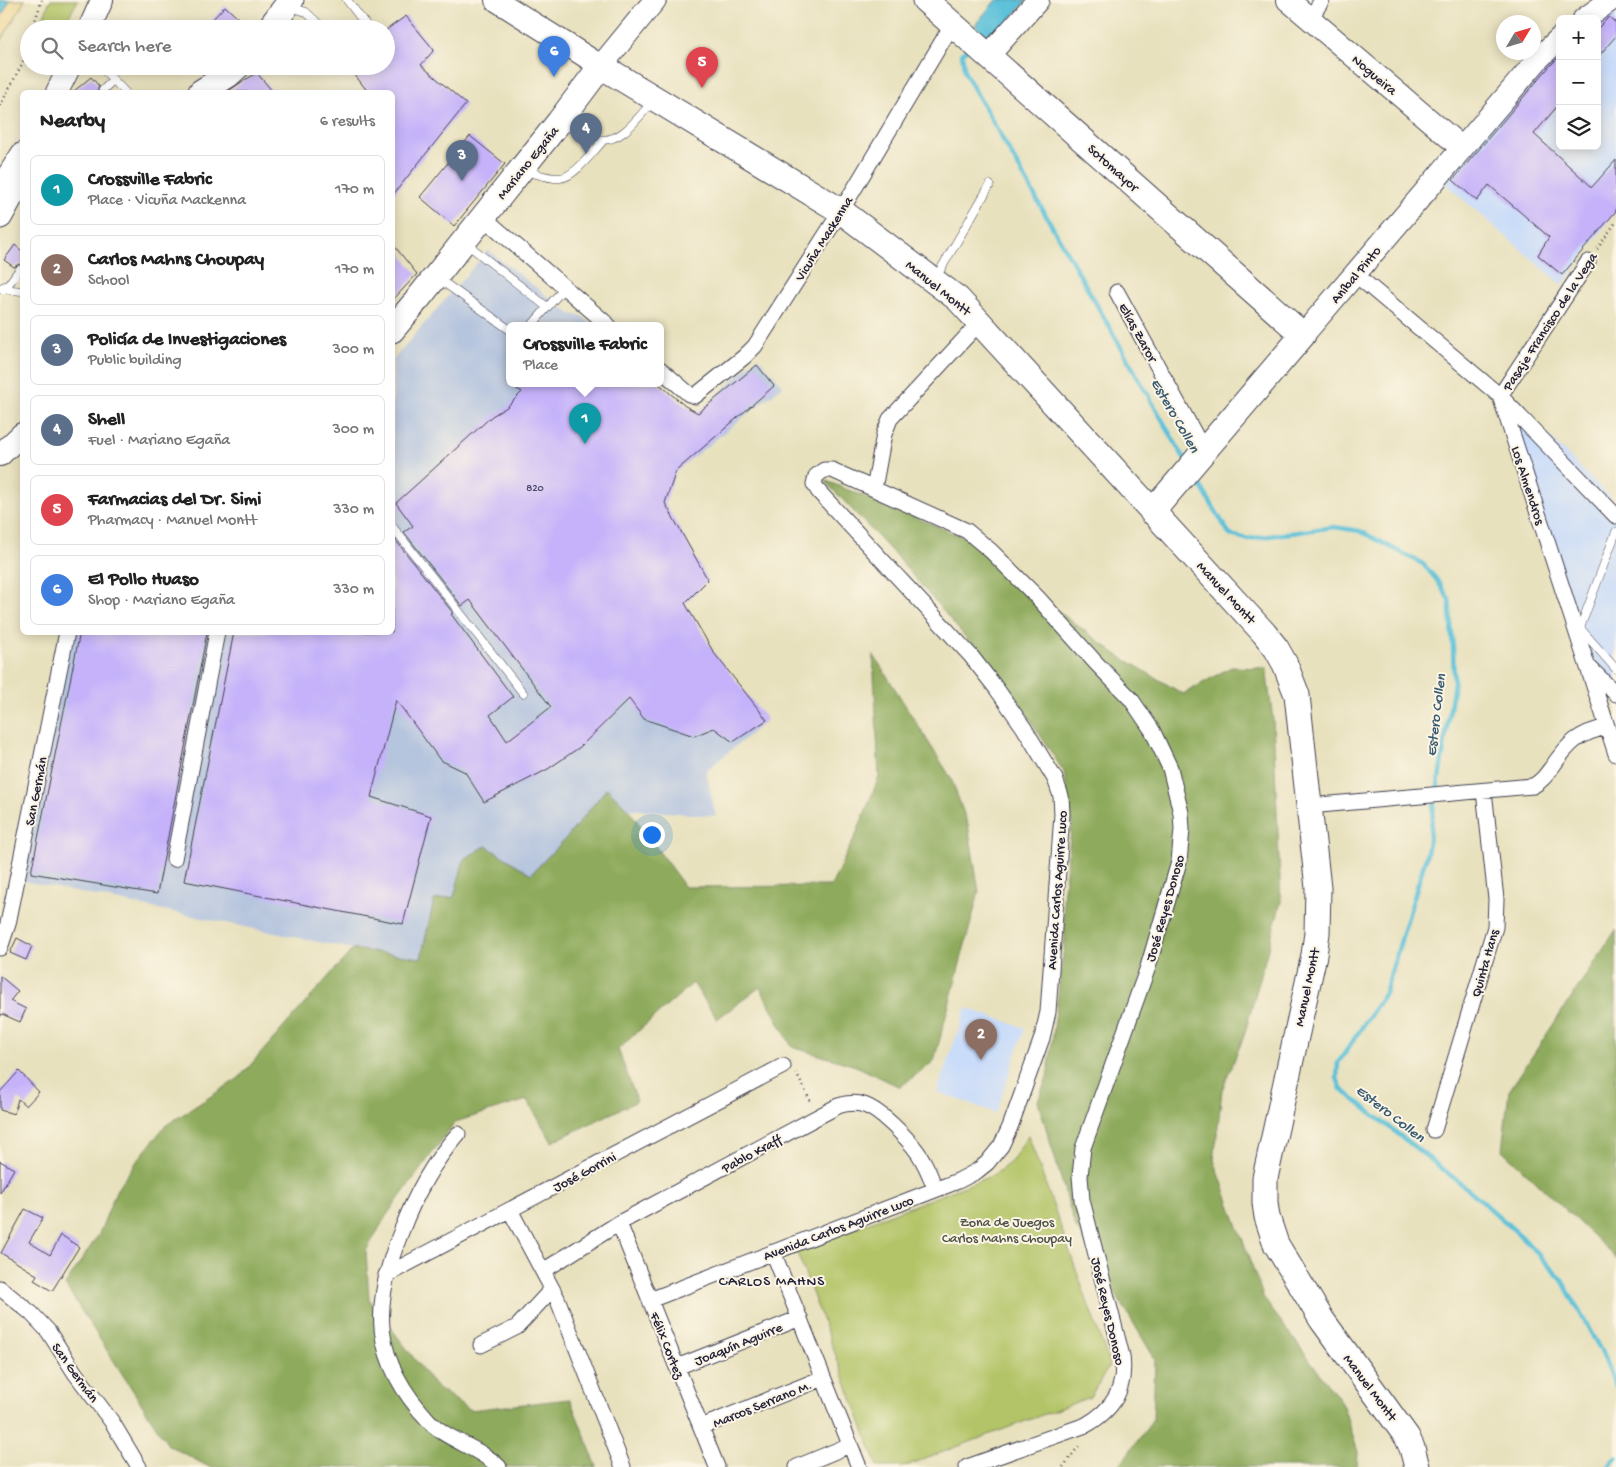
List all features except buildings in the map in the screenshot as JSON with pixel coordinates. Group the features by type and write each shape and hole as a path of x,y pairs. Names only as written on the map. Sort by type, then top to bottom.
{"main road":[{"name":"Sotomayor","path":"925,0 1303,335"},
{"path":"276,20 289,3"},
{"name":"Manuel Montt","path":"601,66 841,210 958,299 1264,633 1285,664 1292,679 1300,712 1318,888 1317,933 1267,1165 1264,1190 1266,1210 1276,1244 1333,1335 1404,1432 1412,1448 1417,1467"},
{"name":"Mariano Egaña","path":"402,315 521,170 601,66"},
{"path":"204,90 228,75"},
{"path":"0,194 20,178"},
{"path":"0,216 20,180"},
{"path":"0,233 20,212"},
{"name":"Aníbal Pinto","path":"1152,512 1303,335"}],"street":[{"path":"93,20 102,0"},
{"name":"Manuel Montt","path":"496,0 601,66"},
{"name":"Mariano Egaña","path":"601,66 655,0"},
{"path":"971,41 1038,0"},
{"name":"Nogueira","path":"1288,0 1462,148"},
{"path":"1310,19 1322,0"},
{"path":"1590,15 1611,0"},
{"name":"Vicuña Mackenna","path":"664,372 689,394 695,396 744,357 759,340 841,210 971,41"},
{"name":"Aníbal Pinto","path":"1303,335 1539,58 1556,42"},
{"path":"58,90 66,75"},
{"path":"0,188 20,157"},
{"path":"483,217 604,322"},
{"name":"Pasaje Francisco de la Vega","path":"1500,396 1588,262"},
{"path":"1355,274 1500,396 1616,516"},
{"name":"Elías Zaror","path":"1117,292 1202,453"},
{"path":"874,489 884,434 890,418 980,322"},
{"name":"Los Almendros","path":"1500,396 1576,624 1616,754"},
{"path":"0,455 20,436"},
{"name":"Avenida Carlos Aguirre Luco","path":"650,1300 958,1181 977,1171 987,1163 1001,1146 1010,1127 1042,1038 1048,1012 1062,805 1058,787 1024,728 992,682 971,656 818,492 814,479 820,471 828,469 874,489"},
{"name":"José Reyes Donoso","path":"874,489 967,531 1013,572 1131,699 1161,746 1177,790 1181,813 1182,829 1179,862 1148,967 1088,1132 1080,1164 1082,1200 1123,1366 1120,1387 1116,1397 1103,1414 1075,1430 968,1467"},
{"name":"San Germán","path":"0,948 8,924 66,635"},
{"path":"174,859 216,635"},
{"path":"1589,667 1616,694"},
{"path":"1310,806 1527,787 1543,779 1565,748 1572,742 1591,730 1607,727"},
{"name":"Quinta Hans","path":"1434,1130 1495,926 1496,900 1484,791"},
{"name":"José Gorrini","path":"386,1275 783,1066"},
{"name":"Pablo Kraff","path":"543,1271 619,1223 846,1103 865,1105 912,1144 923,1160 935,1189"},
{"path":"458,1134 435,1162 417,1195 398,1238 386,1275 381,1301 381,1328 391,1366 404,1390 431,1423 484,1455 499,1467"},
{"path":"510,1210 543,1271 571,1330 623,1467"},
{"name":"Félix Cortez","path":"619,1223 717,1467"},
{"path":"773,1252 859,1467"},
{"name":"San Germán","path":"0,1288 31,1313 48,1331 75,1373 112,1422 139,1467"},
{"path":"481,1345 517,1327 552,1289"},
{"name":"Joaquín Aguirre","path":"677,1367 800,1318"},
{"name":"Marcos Serrano M.","path":"701,1427 824,1378"},
{"path":"796,1467 850,1446"}],"lane":[{"path":"347,0 362,20"},
{"path":"289,3 306,12 314,20"},
{"path":"108,75 123,90"},
{"path":"103,90 113,80"},
{"path":"559,122 596,139 611,139 622,134 655,99"},
{"path":"521,170 554,178 565,177 576,170 604,140"},
{"path":"934,281 990,185"},
{"path":"464,241 548,307"},
{"path":"0,288 8,285 19,270"},
{"path":"435,276 506,327"},
{"path":"0,288 20,291"},
{"path":"535,322 564,288"},
{"path":"395,530 523,693"},
{"path":"1616,532 1576,624 1616,669"}],"path":[{"path":"35,20 42,0"},
{"path":"0,106 20,68"},
{"name":"Pasaje Francisco de la Vega","path":"1588,262 1616,222"},
{"path":"783,1066 789,1067 795,1072 819,1116"}],"shaded area":[{"path":"1616,2 1616,210 1562,285 1443,182 1556,51 1556,150 1601,150 1601,15"},
{"path":"488,250 570,314 582,316 589,322 506,322 506,387 663,387 685,406 698,413 758,357 783,386 676,471 665,503 708,580 685,604 714,653 767,720 706,771 716,816 628,809 607,788 568,836 531,875 464,859 454,897 434,900 421,958 353,949 23,881 70,635 395,635 395,358"},
{"path":"1510,398 1616,503 1616,702 1592,680 1525,492"},
{"path":"966,1008 1025,1028 996,1113 937,1092"}],"green space":[{"path":"50,0 78,0 67,20 42,20"},
{"path":"824,480 990,548 1058,611 1116,654 1183,694 1231,667 1266,668 1273,720 1281,902 1244,1036 1222,1090 1214,1160 1264,1299 1342,1403 1358,1452 1357,1467 1118,1467 1153,1420 1155,1359 1075,1226 1038,1101 1048,1074 1065,939 1063,898 1072,823 1064,772 1013,693 897,557"},
{"path":"873,654 951,778 968,825 979,892 934,1061 900,1087 856,1066 792,1047 760,987 717,1019 693,983 618,1049 637,1101 552,1142 527,1100 455,1122 386,1216 366,1251 369,1299 435,1386 470,1410 570,1399 597,1467 209,1467 168,1445 65,1285 99,1234 117,1189 165,1126 239,1078 353,949 421,958 434,900 454,897 464,859 486,846 531,874 568,836 607,788 628,809 685,887 831,886 857,832 879,777"},
{"path":"1616,930 1616,1260 1610,1252 1502,1150 1509,1091"},
{"name":"Zona de Juegos Carlos Mahns Choupay","path":"1028,1135 1110,1365 1090,1397 903,1467 878,1467 796,1250 994,1175 1012,1161"}],"sand":[{"path":"10,0 25,0 0,43 0,19"}],"water":[{"path":"0,0 10,0 0,19"},
{"path":"996,0 1027,0 991,41 975,25"}],"waterway":[{"name":"Estero Collen","path":"968,48 962,54 965,73 1185,460"},
{"name":"Estero Collen","path":"1194,475 1230,535 1248,539 1334,527 1360,531 1423,564 1436,579 1449,599 1454,683 1437,791"},
{"name":"Estero Collen","path":"1435,799 1427,854 1385,993 1338,1063 1337,1078 1341,1089 1473,1193 1522,1237 1562,1280 1601,1351 1616,1386"},
{"name":"Estero Collen","path":"1607,1467 1616,1457"}],"place":[{"name":"El Pollo Huaso","path":"554,77"},
{"name":"Farmacias del Dr. Simi","path":"702,88"},
{"name":"Shell","path":"586,154"},
{"name":"Policía de Investigaciones","path":"462,181"},
{"name":"Crossville Fabric","path":"585,444"},
{"name":"Carlos Mahns Choupay","path":"981,1060"}],"district":[{"name":"CARLOS MAHNS","path":"772,1280"}]}
